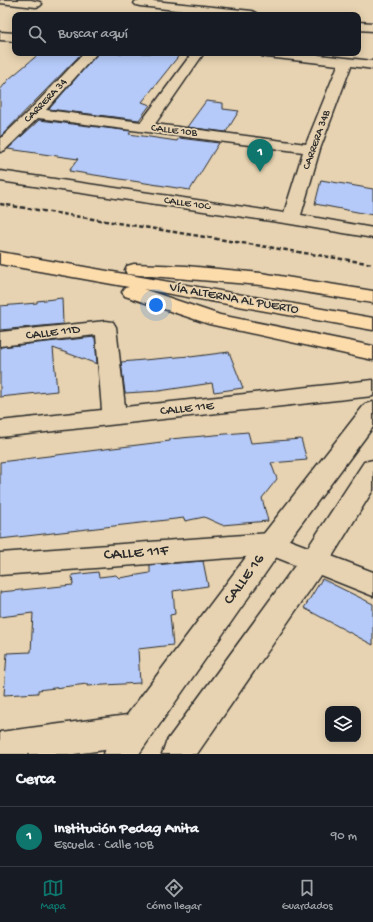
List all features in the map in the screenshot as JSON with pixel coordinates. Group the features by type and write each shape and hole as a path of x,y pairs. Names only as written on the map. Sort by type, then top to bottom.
{"main road":[{"name":"VÍA ALTERNA AL PUERTO","path":"0,258 373,324"},
{"path":"61,268 186,272 261,279 373,297"},
{"path":"61,268 216,320 373,353"}],"street":[{"path":"0,0 39,2"},
{"path":"28,12 39,2"},
{"path":"138,5 206,12"},
{"path":"361,26 373,28"},
{"name":"CARRERA 34","path":"0,147 35,113 88,56"},
{"path":"145,127 196,56"},
{"path":"293,56 373,64"},
{"name":"CARRERA 34B","path":"291,219 312,149 346,62"},
{"name":"CALLE 10B","path":"35,113 312,149"},
{"name":"CALLE 10C","path":"0,176 291,219 373,233"},
{"name":"CALLE 11D","path":"0,339 106,327 114,417"},
{"name":"CALLE 11E","path":"0,429 373,388"},
{"name":"CALLE 16","path":"128,742 272,544 373,410"},
{"path":"178,754 315,560 373,469"},
{"path":"272,544 373,584"},
{"name":"CALLE 11F","path":"0,564 272,544"},
{"path":"0,748 128,742"}],"building":[{"path":"36,56 79,56 0,137 0,90 9,79"},
{"path":"95,56 179,56 142,102 150,105 139,120 49,109"},
{"path":"206,101 223,103 223,109 239,111 226,132 187,127"},
{"path":"39,120 131,131 129,134 177,141 179,138 219,143 190,190 69,171 78,159 8,149"},
{"path":"321,180 373,189 373,215 315,204"},
{"path":"62,298 63,324 0,330 0,306 37,303 37,301"},
{"path":"95,337 97,364 53,348 57,391 0,397 0,347"},
{"path":"229,352 243,388 214,392 212,383 159,391 125,393 121,362 190,357"},
{"path":"248,432 251,443 301,439 307,460 271,463 277,479 262,498 268,521 222,525 204,517 185,521 184,518 0,539 0,462 170,441 170,439"},
{"path":"203,561 208,586 173,591 175,614 170,615 173,645 138,649 140,683 87,686 87,684 38,690 38,693 4,695 7,653 31,652 33,613 0,617 0,592 73,585 72,575 98,572 99,577 116,575 119,578 150,573 150,565"},
{"path":"322,579 373,604 373,645 304,608"}],"railway":[{"path":"0,204 373,264"}],"place":[{"name":"Institución Pedag Anita","path":"260,172"}]}
